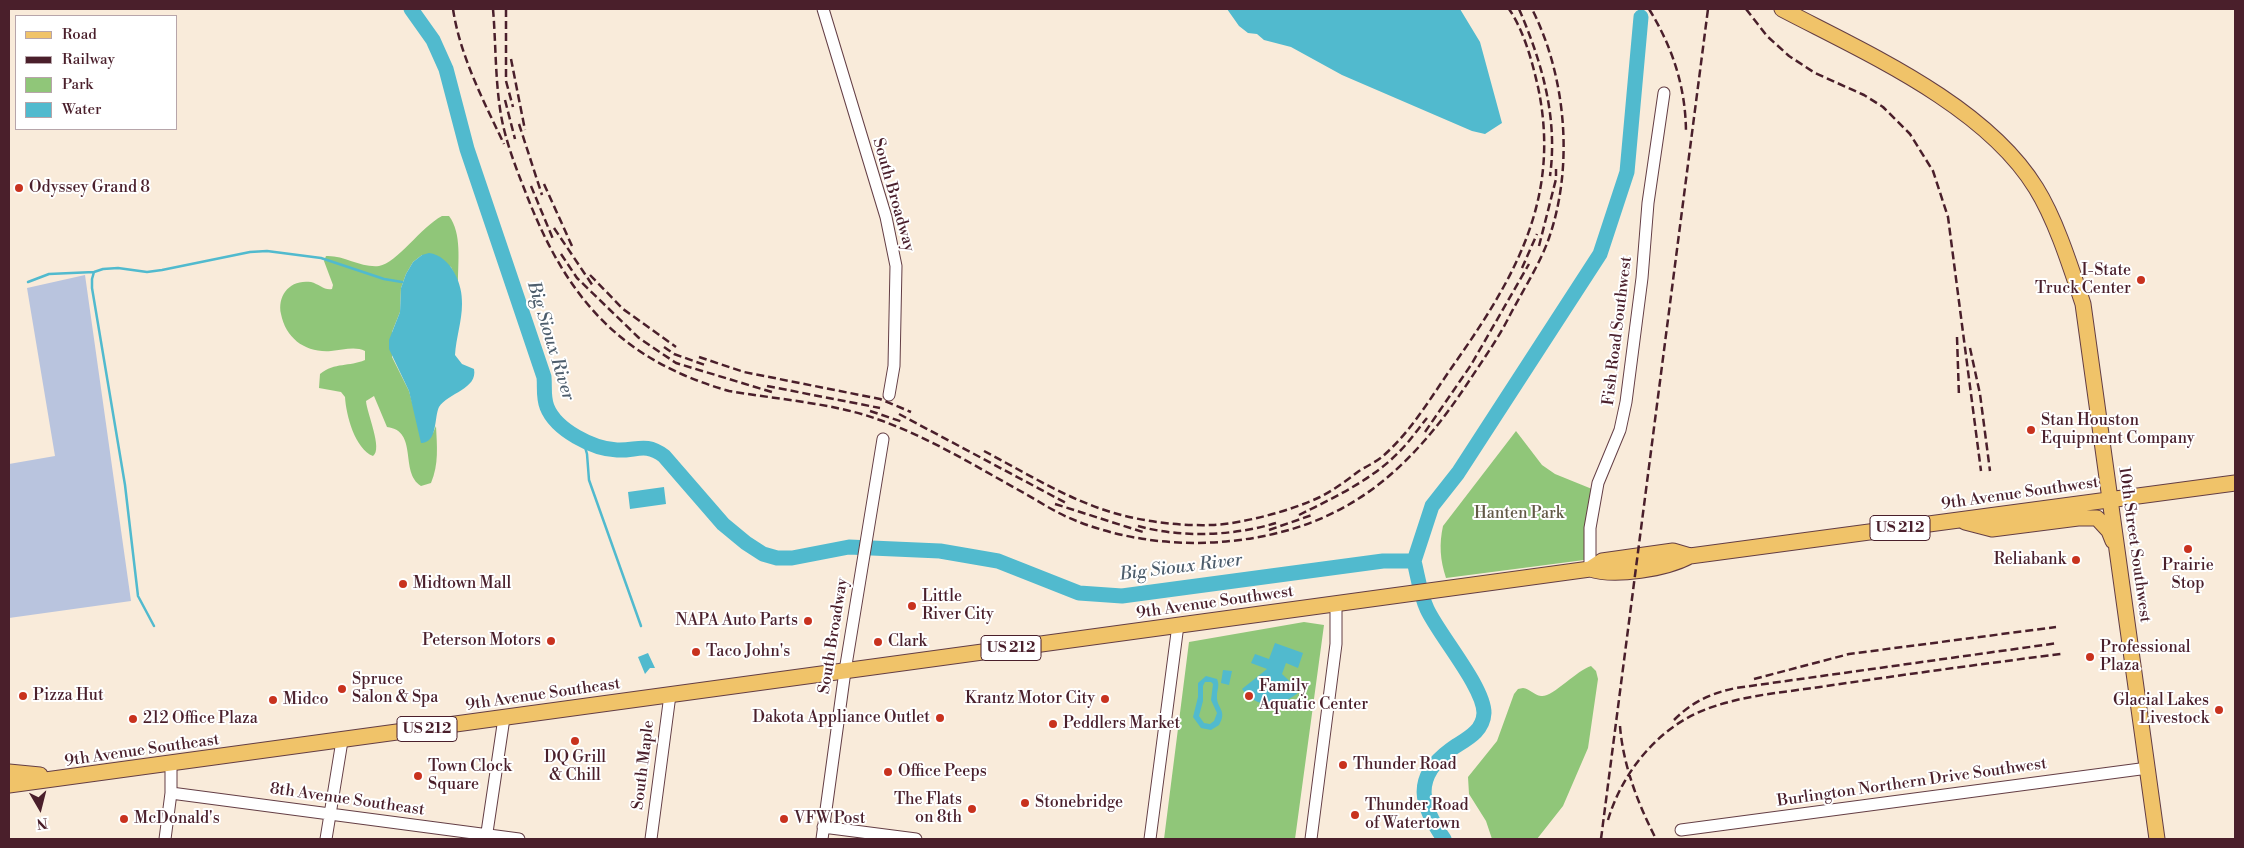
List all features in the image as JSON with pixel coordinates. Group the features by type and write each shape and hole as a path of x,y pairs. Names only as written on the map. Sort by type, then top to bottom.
{"main road":[{"name":"10th Street Southwest","path":"1782,9 1944,96 2012,157 2036,188 2068,258 2083,304 2157,839"},
{"name":"9th Avenue Southwest","path":"845,671 1590,569 1602,561 1673,551 1690,556 2235,483"},
{"path":"1959,520 1992,529 2078,518 2097,518 2109,531 2118,551"},
{"name":"9th Avenue Southeast","path":"9,785 171,765 845,671"},
{"path":"9,772 71,778"}],"street":[{"name":"South Broadway","path":"823,9 886,217 896,266 894,366 890,395"},
{"name":"Fish Road Southwest","path":"1590,569 1590,528 1598,483 1620,430 1626,402 1643,270 1648,203 1664,93"},
{"name":"South Broadway","path":"822,839 845,671 883,439"},
{"path":"1311,839 1336,644 1336,604"},
{"path":"1150,839 1178,625"},
{"name":"South Maple","path":"651,839 670,695"},
{"path":"487,837 504,718"},
{"path":"326,839 342,741"},
{"path":"165,839 171,793 171,765"},
{"name":"Burlington Northern Drive Southwest","path":"1681,830 2148,768"},
{"name":"8th Avenue Southeast","path":"171,793 330,813 487,837 519,839"},
{"path":"823,827 916,839"}],"shaded area":[{"path":"85,275 131,601 9,618 9,464 55,456 27,288"}],"green space":[{"path":"442,216 449,216 458,239 458,282 451,267 422,255 413,262 406,274 401,288 400,312 392,332 392,357 409,391 417,420 433,433 436,426 437,455 434,476 431,483 421,486 415,480 411,471 403,436 397,430 387,427 374,396 366,401 376,446 376,452 373,456 356,439 347,413 345,397 341,392 319,388 320,374 337,366 365,360 365,351 353,349 313,350 298,343 287,331 280,307 283,295 291,286 297,283 311,282 327,289 332,289 333,285 324,261 326,256 379,266 401,252 426,228"},
{"name":"Hanten Park","path":"1516,431 1542,465 1555,474 1592,489 1585,523 1584,560 1446,578 1441,552 1443,526"},
{"name":"Family Aquatic Center","path":"1304,622 1324,625 1295,839 1164,839 1189,642"},
{"path":"1591,666 1596,671 1598,679 1588,748 1563,806 1537,839 1492,839 1486,821 1469,794 1468,777 1497,741 1514,694 1518,689 1523,688 1541,696 1546,695"}],"water":[{"path":"1227,9 1460,9 1480,42 1502,123 1485,134 1472,131 1342,75 1291,47 1264,40 1257,34 1248,33 1239,26"},
{"path":"429,253 444,259 458,280 462,304 455,355 462,364 474,369 474,376 467,386 443,402 439,407 433,434 426,442 421,443 409,391 389,349 389,340 400,312 401,288 406,274 413,262 422,255"},
{"path":"664,487 666,504 630,509 628,492"},
{"path":"1275,643 1303,653 1298,668 1286,663 1282,674 1300,691 1278,703 1262,703 1248,696 1242,689 1267,669 1251,663 1255,654 1269,659"},
{"path":"648,653 655,668 650,668 645,674 638,657"},
{"path":"1223,670 1232,671 1229,685 1221,683"},
{"path":"1206,676 1218,681 1217,700 1222,716 1219,725 1211,730 1201,728 1193,717 1198,697 1198,683","holes":["1205,682 1213,684 1211,700 1217,713 1214,721 1210,724 1204,723 1199,716 1203,701 1203,686"]}],"waterway":[{"name":"Big Sioux River","path":"411,9 433,40 446,69 467,149 544,377 545,400 552,415 558,423 576,437 597,446 617,450 646,448 664,456 723,524 763,554 777,558 792,558 849,547 940,551 998,561 1079,593 1122,596 1383,561 1414,561"},
{"path":"1414,561 1432,506 1458,473 1600,254 1627,172 1641,17"},
{"path":"28,282 49,274 94,272 103,269 118,268 147,272 250,252 267,251 321,258 384,279 402,282"},
{"path":"94,272 92,288 125,485 138,596 154,626"},
{"path":"583,440 587,454 589,480 641,626"},
{"name":"Big Sioux River","path":"1414,561 1427,609 1477,689 1484,713 1483,720 1476,731 1438,761 1430,771 1425,782 1426,804 1436,827 1444,839"}],"railway":[{"path":"453,9 456,27 467,61 504,144"},
{"path":"493,9 499,102 503,126 509,148 529,201 562,269 582,297 604,322 630,344 659,363 692,378 729,391 840,409 894,425 950,452 1067,517 1086,525 1147,540 1189,543 1231,541 1272,534 1308,524 1341,509 1371,490 1398,468 1424,441 1448,412 1492,347 1545,248 1557,210 1562,181 1564,152 1563,122 1559,92 1553,63 1544,35 1532,9"},
{"path":"506,9 506,81 513,107"},
{"path":"984,451 1048,485 1097,508 1150,521 1200,525 1224,524 1252,519 1309,502 1340,485 1383,456 1404,435 1423,410 1479,328 1515,265 1529,232 1538,199 1543,164 1544,126 1538,87 1530,57 1523,36 1509,9"},
{"path":"1519,9 1535,49 1550,112 1552,133 1550,176"},
{"path":"1649,9 1665,39 1681,85 1686,134"},
{"path":"1601,839 1708,9"},
{"path":"1746,9 1767,36 1789,56 1815,73 1864,95 1883,107 1910,134 1933,171 1948,217 1981,471"},
{"path":"511,59 525,130"},
{"path":"505,100 515,139"},
{"path":"519,124 542,195"},
{"path":"1539,246 1556,179 1556,169"},
{"path":"544,184 572,246"},
{"path":"531,186 553,239"},
{"path":"554,228 593,286"},
{"path":"1522,268 1537,234"},
{"path":"561,254 577,278 639,338 676,363 775,393"},
{"path":"1425,432 1471,365 1529,264"},
{"path":"590,275 623,309 676,347"},
{"path":"1957,337 1959,397"},
{"path":"664,347 674,354 705,365"},
{"path":"1970,348 1980,394 1990,471"},
{"path":"699,357 744,372 880,399 911,412"},
{"path":"767,386 880,408"},
{"path":"870,411 903,422"},
{"path":"899,414 1066,503"},
{"path":"1299,515 1352,487 1377,471 1404,447 1427,418"},
{"path":"1055,504 1143,532"},
{"path":"1269,530 1312,515"},
{"path":"1138,526 1189,534 1207,534 1242,531 1276,523"},
{"path":"1754,679 1849,654 2056,627"},
{"path":"1674,720 1702,699 1736,688 2058,643"},
{"path":"1608,820 1621,788 1630,772 1652,745 1680,722 1710,708 1740,699 1772,693 2061,654"},
{"path":"1620,726 1624,755 1632,784 1656,839"}],"place":[{"name":"Odyssey Grand 8","path":"19,188"},
{"name":"I-State Truck Center","path":"2141,280"},
{"name":"Stan Houston Equipment Company","path":"2031,430"},
{"name":"Prairie Stop","path":"2188,549"},
{"name":"Reliabank","path":"2076,560"},
{"name":"Midtown Mall","path":"403,584"},
{"name":"Little River City","path":"912,606"},
{"name":"NAPA Auto Parts","path":"808,621"},
{"name":"Peterson Motors","path":"551,641"},
{"name":"Clark","path":"878,642"},
{"name":"Taco John's","path":"696,652"},
{"name":"Professional Plaza","path":"2090,657"},
{"name":"Spruce Salon & Spa","path":"342,689"},
{"name":"Pizza Hut","path":"23,696"},
{"name":"Family Aquatic Center","path":"1249,696"},
{"name":"Krantz Motor City","path":"1105,699"},
{"name":"Midco","path":"273,700"},
{"name":"Glacial Lakes Livestock","path":"2219,710"},
{"name":"Dakota Appliance Outlet","path":"940,718"},
{"name":"212 Office Plaza","path":"133,719"},
{"name":"Peddlers Market","path":"1053,724"},
{"name":"DQ Grill & Chill","path":"575,741"},
{"name":"Thunder Road","path":"1343,765"},
{"name":"Office Peeps","path":"888,772"},
{"name":"Town Clock Square","path":"418,776"},
{"name":"Stonebridge","path":"1025,803"},
{"name":"The Flats on 8th","path":"972,809"},
{"name":"Thunder Road of Watertown","path":"1355,815"},
{"name":"McDonald's","path":"124,819"},
{"name":"VFW Post","path":"784,819"}]}
